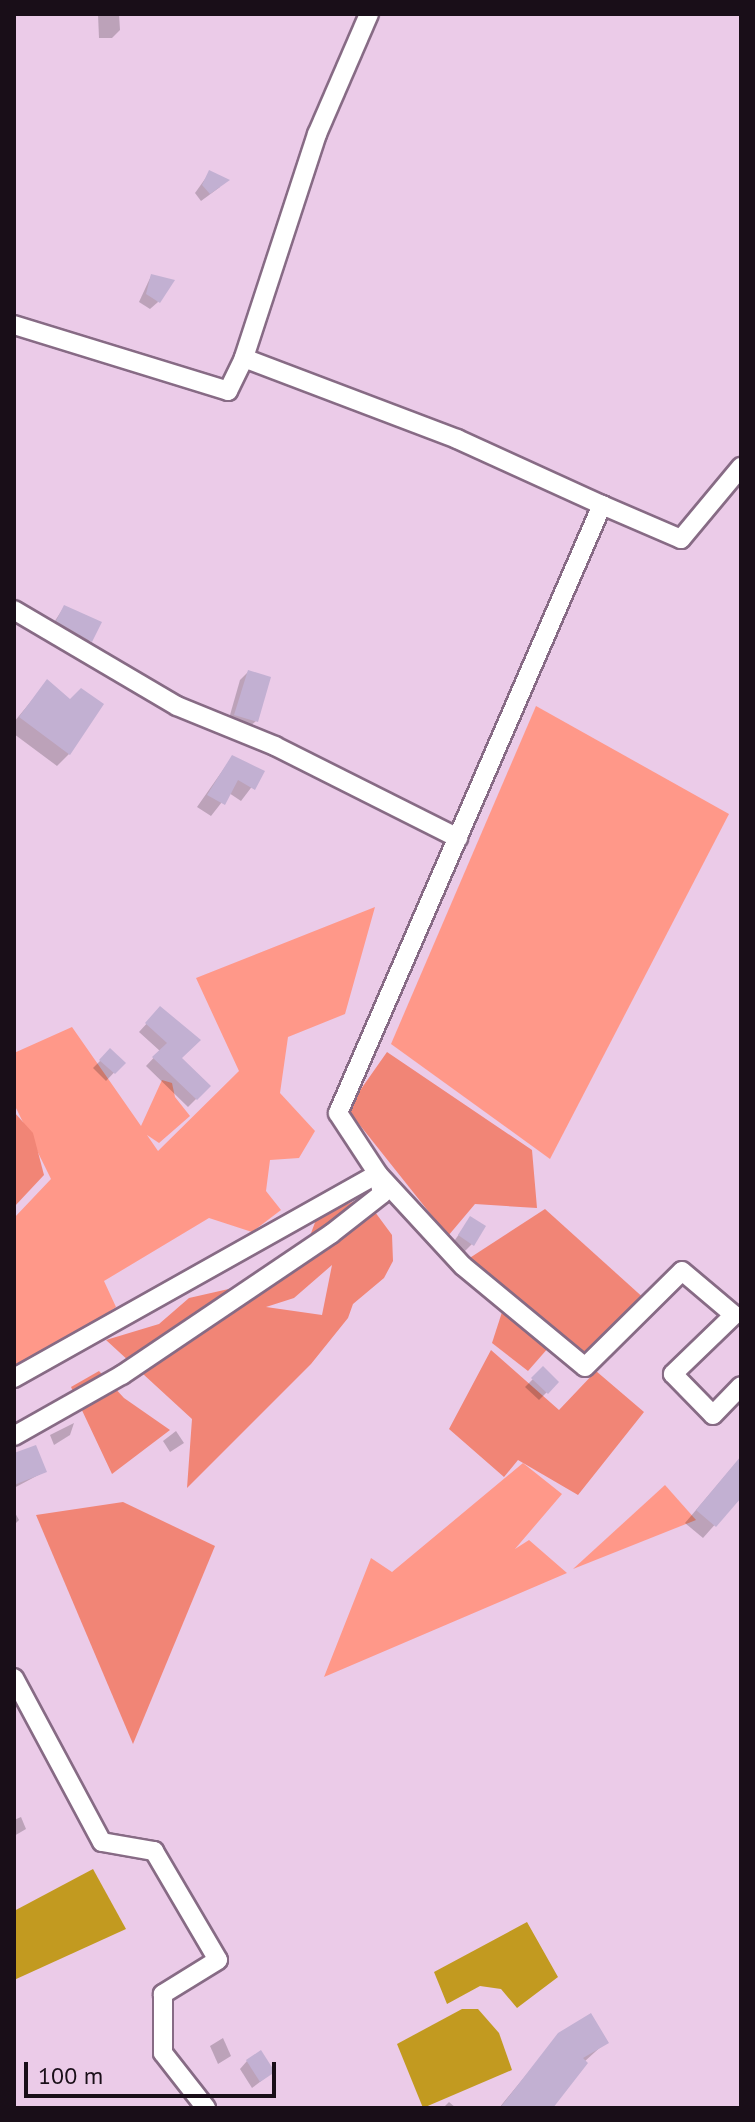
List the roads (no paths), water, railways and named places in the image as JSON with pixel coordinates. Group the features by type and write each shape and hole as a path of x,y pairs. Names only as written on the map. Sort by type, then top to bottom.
{"street":[{"path":"14,325 228,391 244,358 317,134 369,14"},
{"path":"244,358 457,439 681,539 741,467"},
{"path":"602,505 338,1113 378,1174 463,1266 585,1367 682,1271 738,1316 673,1374 713,1415 741,1386"},
{"path":"14,610 177,706 275,746 458,838"},
{"path":"17,1371 378,1174"},
{"path":"14,1436 122,1375 331,1234 382,1194 378,1174"},
{"path":"14,1678 102,1842 154,1851 218,1960 163,1994 163,2053 206,2108"}]}
